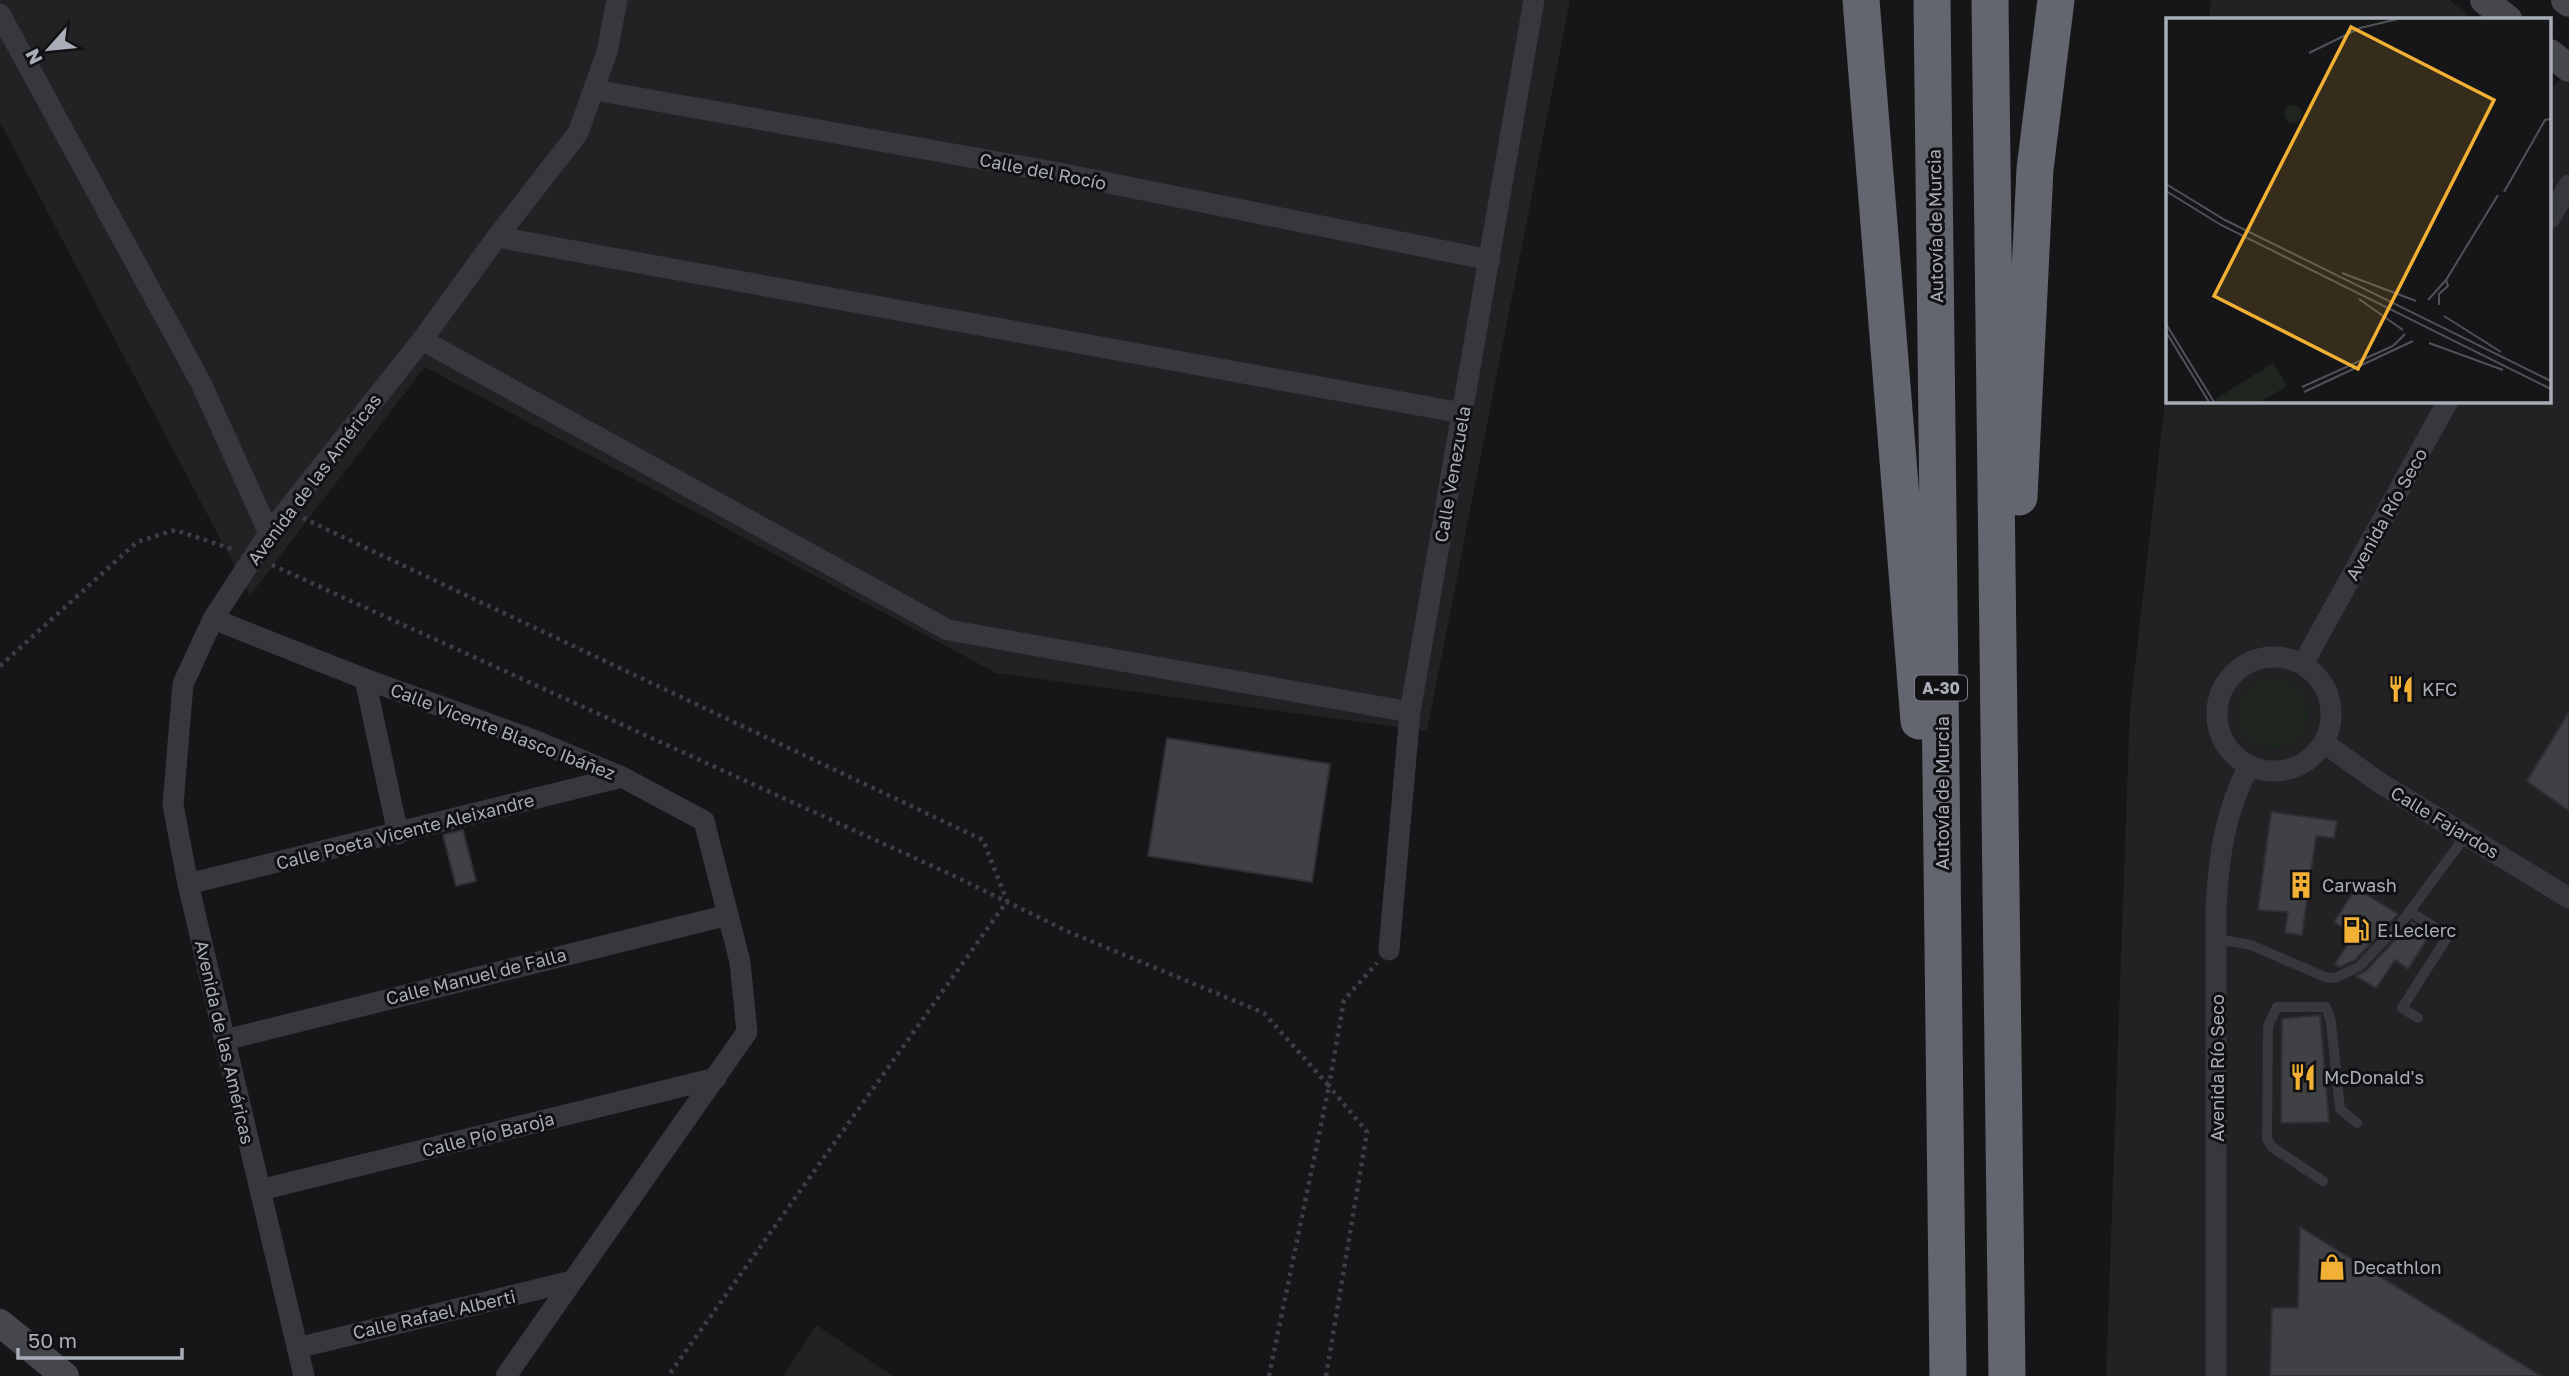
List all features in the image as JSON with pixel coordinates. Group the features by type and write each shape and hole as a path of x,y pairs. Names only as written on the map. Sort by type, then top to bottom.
{"highway":[{"path":"1861,0 1944,1020"},
{"name":"Autovía de Murcia","path":"1932,0 1948,1376"},
{"path":"1990,0 2007,1376"},
{"path":"2001,861 2035,169 2056,0"}],"main road":[{"path":"2484,0 2507,18"},
{"path":"2565,0 2569,3"},
{"path":"2552,55 2569,68"},
{"path":"0,1323 65,1376"}],"street":[{"name":"Avenida de las Américas","path":"304,1376 188,884 173,805 184,684 212,619 269,533 422,340 497,236 578,133 596,90 617,0"},
{"name":"Calle Venezuela","path":"1390,950 1410,712 1534,0"},
{"path":"0,14 201,383 269,533"},
{"name":"Calle del Rocío","path":"596,90 1054,172 1490,260"},
{"path":"2552,215 2569,185"},
{"path":"497,236 1462,413"},
{"path":"422,340 948,630 1410,712"},
{"name":"Avenida Río Seco","path":"2303,664 2447,402"},
{"name":"Calle Vicente Blasco Ibáñez","path":"212,619 622,776 704,821 740,962 747,1032 506,1376"},
{"path":"2285,658 2303,664 2316,675 2329,699 2330,726 2324,743 2317,753 2297,767 2273,772 2249,766 2234,755 2223,740 2217,723 2217,705 2223,687 2234,672 2258,659 2285,658"},
{"path":"365,679 398,834"},
{"name":"Calle Fajardos","path":"2324,743 2380,783 2569,898"},
{"name":"Avenida Río Seco","path":"2216,1376 2217,939 2220,845 2240,782 2249,766"},
{"name":"Calle Poeta Vicente Aleixandre","path":"188,884 398,834 622,776"},
{"name":"Calle Manuel de Falla","path":"225,1040 728,915"},
{"name":"Calle Pío Baroja","path":"260,1190 716,1078"},
{"name":"Calle Rafael Alberti","path":"297,1348 572,1281"}],"lane":[{"path":"2217,939 2251,944 2325,977 2335,978 2360,966 2409,911 2466,835"},
{"path":"2409,911 2448,936 2402,1008 2418,1018"},
{"path":"2323,1181 2272,1147 2267,1139 2268,1026 2277,1007 2326,1007 2331,1021 2340,1109 2357,1123"}],"path":[{"path":"286,511 983,840 1007,901"},
{"path":"0,666 137,542 175,530 254,556 1007,901 1069,932 1264,1013 1367,1132 1326,1376"},
{"path":"668,1376 1007,901"},
{"path":"1269,1376 1329,1086 1344,1000 1390,950"}],"shaded area":[{"path":"0,0 1570,0 1427,731 996,673 425,367 250,595 0,122"},
{"path":"2211,0 2450,0 2471,18 2209,18"},
{"path":"2569,68 2569,1376 2106,1376 2130,709 2166,393 2166,402 2552,402 2553,87"},
{"path":"2280,678 2293,684 2302,693 2306,699 2306,727 2298,738 2287,746 2266,748 2248,738 2240,727 2238,706 2248,688 2259,680"},
{"path":"816,1325 893,1376 783,1376"}],"building":[{"path":"2569,712 2569,811 2527,781"},
{"path":"1167,738 1330,764 1312,882 1148,856"},
{"path":"2271,812 2337,821 2334,838 2316,836 2302,935 2285,933 2288,912 2258,910"},
{"path":"463,830 476,881 456,886 443,835"},
{"path":"2356,888 2398,914 2355,960 2340,967 2335,964 2354,934 2334,922"},
{"path":"2412,922 2430,934 2408,969 2395,960 2376,988 2356,976 2366,971"},
{"path":"2320,1015 2329,1122 2281,1123 2282,1019"},
{"name":"Decathlon","path":"2300,1227 2541,1376 2270,1376 2272,1308 2298,1308"}],"place":[{"name":"KFC","path":"2401,689"},
{"name":"Carwash","path":"2301,885"},
{"name":"E.Leclerc","path":"2356,930"},
{"name":"McDonald's","path":"2303,1077"},
{"name":"Decathlon","path":"2332,1267"}]}
